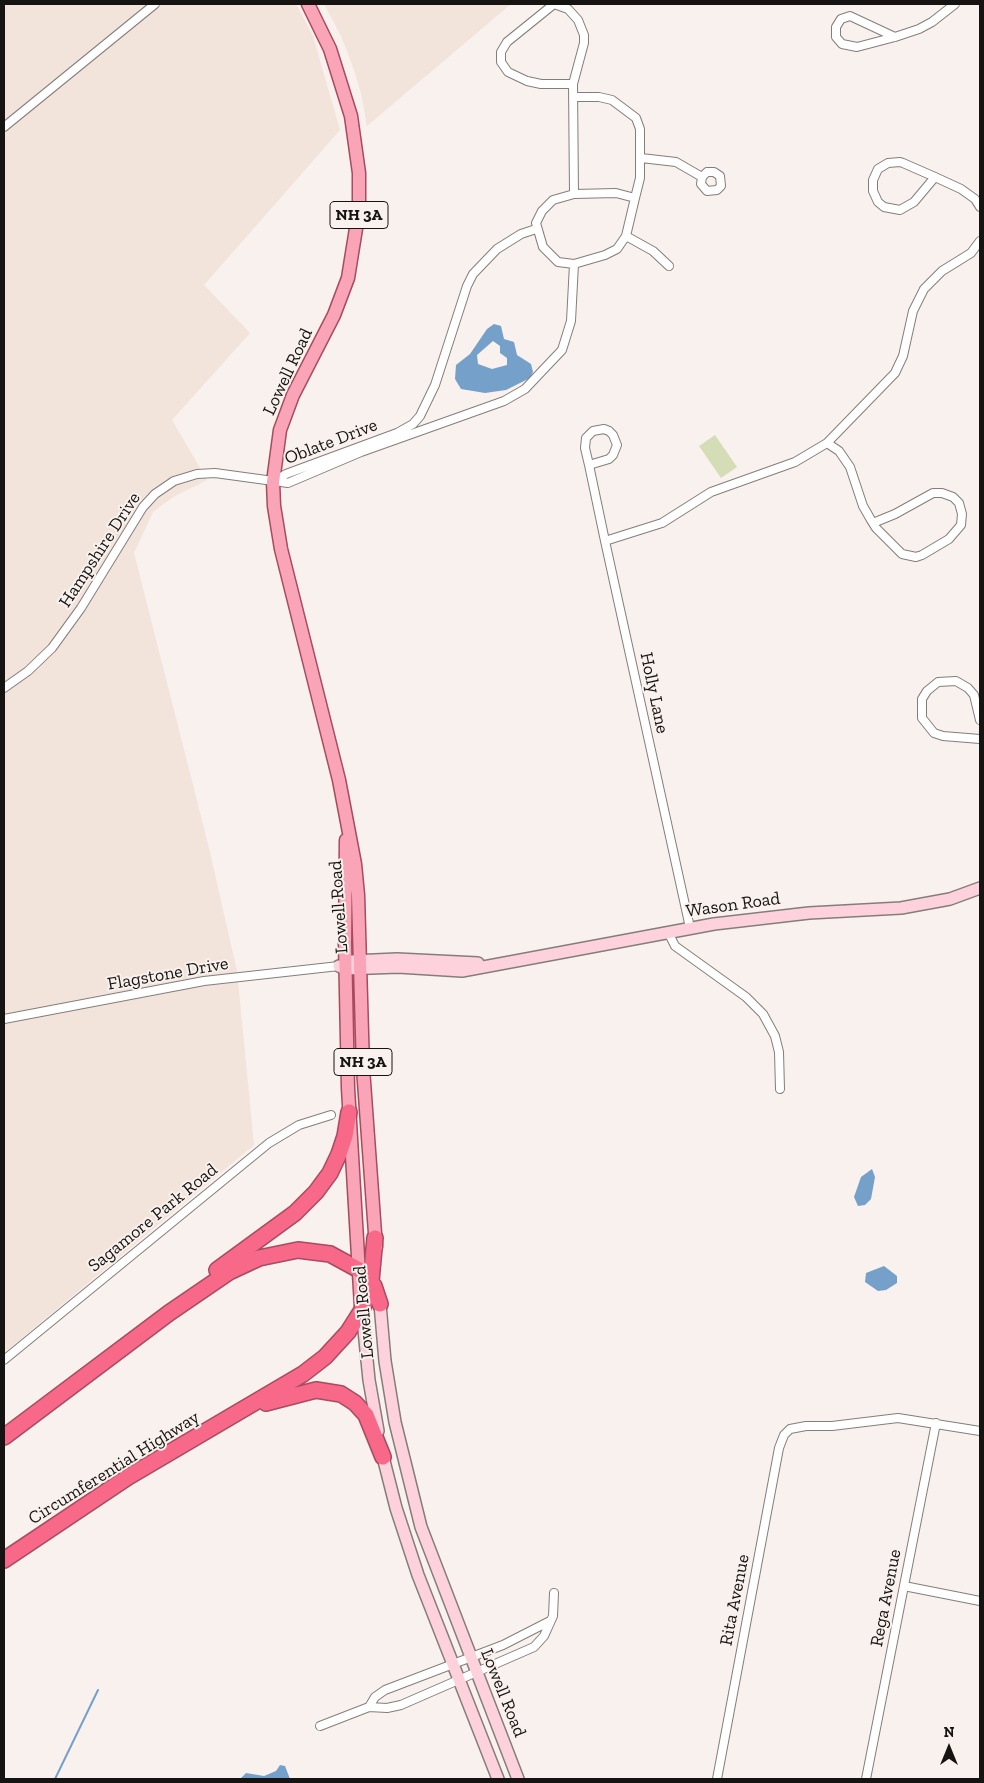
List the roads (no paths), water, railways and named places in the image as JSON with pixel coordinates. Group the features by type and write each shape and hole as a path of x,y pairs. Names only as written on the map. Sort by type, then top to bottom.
{"highway":[{"path":"4,1437 148,1327 209,1276 295,1213 311,1198 326,1179 336,1160 345,1136 349,1112"},
{"path":"219,1424 319,1362 342,1339 362,1310 371,1281 375,1238"},
{"path":"148,1327 229,1272 272,1254 298,1250 318,1251 336,1256 358,1268 371,1281 380,1304"},
{"path":"219,1424 288,1396 316,1390 334,1391 352,1400 363,1412 383,1457"},
{"name":"Circumferential Highway","path":"4,1560 128,1477 219,1424"}],"main road":[{"name":"Lowell Road","path":"308,4 330,49 351,116 359,173 359,210 348,278 332,320 286,411 280,430 273,482 275,519 339,780 357,887 364,1092 380,1304 388,1380 407,1474 430,1552 518,1779"},
{"name":"Lowell Road","path":"347,820 343,966 358,1268 369,1380 383,1457 404,1536 458,1681 498,1779"},
{"name":"Wason Road","path":"343,966 360,965 455,971 690,928 809,913 901,908 950,899 980,888"}],"street":[{"path":"4,127 155,4"},
{"path":"573,84 541,84 527,81 508,72 501,62 501,52 507,42 554,4 568,8 582,27 584,43 573,84 574,194"},
{"path":"895,38 850,16 841,20 836,27 838,41 846,46 857,46 895,38 932,22 955,4"},
{"path":"573,97 606,98 621,105 632,114 640,129 640,178 626,236 617,249 574,264 558,262 548,254 536,229 539,215 546,205 559,197 574,194 616,194 635,198"},
{"path":"641,158 676,162 702,177"},
{"path":"935,177 914,202 904,209 884,207 876,199 873,191 873,180 876,172 884,164 892,162 904,163 935,177 968,193 980,207"},
{"path":"425,431 420,416 435,385 467,286 473,274 497,249 520,234 536,229"},
{"path":"626,236 653,251 670,266"},
{"path":"605,541 662,523 711,492 795,462 827,443 895,373 903,356 913,311 924,289 942,271 971,254 980,241"},
{"name":"Oblate Drive","path":"273,482 288,482 298,479 361,452 425,431 504,401 525,389 548,367 562,350 568,335 571,321 574,264"},
{"name":"Oblate Drive","path":"273,482 286,474 398,433 413,424 420,416"},
{"name":"Holly Lane","path":"589,465 609,459 616,450 616,439 609,431 598,429 586,438 585,448 690,928"},
{"path":"827,443 838,451 850,467 863,506 872,522 897,550 916,557 955,534 961,525 962,514 959,503 953,497 942,492 933,493 895,514 872,522"},
{"name":"Hampshire Drive","path":"4,688 40,660 62,635 143,507 164,487 180,478 206,473 273,482"},
{"path":"980,720 974,695 968,688 956,681 938,682 927,691 922,699 922,718 934,733 943,736 980,739"},
{"path":"668,932 675,946 746,997 763,1014 780,1052 780,1088"},
{"name":"Flagstone Drive","path":"4,1020 204,981 343,966"},
{"name":"Sagamore Park Road","path":"4,1360 268,1143 299,1125 331,1115"},
{"name":"Rita Avenue","path":"716,1779 779,1448 784,1434 790,1429 882,1419 936,1423"},
{"path":"936,1423 980,1431"},
{"name":"Rega Avenue","path":"866,1779 936,1423"},
{"path":"904,1586 980,1600"},
{"path":"320,1726 369,1707 394,1707 458,1681 538,1644 552,1619 555,1609 554,1592"},
{"path":"369,1707 375,1697 385,1690 523,1636 552,1619"}],"water":[{"path":"494,324 501,326 504,339 514,342 517,355 531,364 533,372 530,378 506,390 485,393 461,389 455,379 456,365 470,354 487,329","holes":["493,341 500,346 500,353 507,358 507,365 492,369 478,364 477,355"]},
{"path":"872,1169 875,1177 871,1199 865,1205 858,1206 854,1197 861,1177"},
{"path":"884,1266 897,1276 897,1283 886,1290 878,1291 865,1282 866,1273"},
{"path":"280,1765 285,1766 290,1779 240,1779 246,1773 264,1776 276,1771"}],"waterway":[{"path":"55,1779 98,1690"}]}
